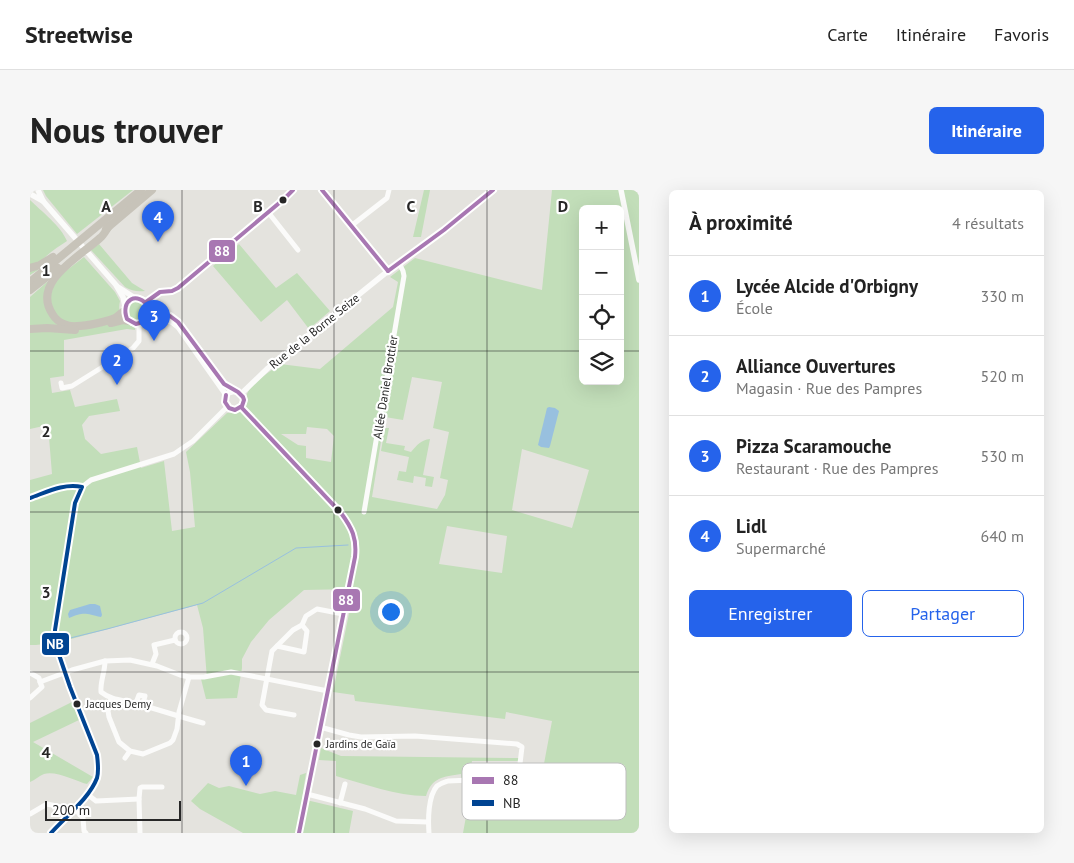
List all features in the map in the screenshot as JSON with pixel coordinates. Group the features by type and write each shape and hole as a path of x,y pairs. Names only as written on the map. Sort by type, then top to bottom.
{"highway":[{"path":"30,282 141,190"},
{"path":"30,290 152,190"},
{"path":"109,226 102,237 55,276 48,289 48,304 55,318 71,326 81,326 111,319 118,316 124,309"},
{"path":"30,268 40,265 70,244 77,243"},
{"path":"30,329 81,330 116,321 129,321"}],"street":[{"path":"38,190 43,201 116,285 123,297 125,316 129,321 139,324 149,317 164,318 170,321 178,328 221,386 226,395 227,407 232,410 240,407 244,402 243,396 225,384 178,322 116,285"},
{"path":"149,317 148,305 160,292 172,291 178,288 293,190"},
{"path":"322,190 388,271"},
{"path":"351,226 387,198 389,190"},
{"name":"Rue de la Borne Seize","path":"241,394 268,368 388,271 444,230 493,190"},
{"path":"621,190 639,280"},
{"path":"30,194 43,201"},
{"path":"268,212 298,250"},
{"name":"Allée Daniel Brottier","path":"364,512 404,276 399,263"},
{"path":"124,309 129,301 135,298"},
{"path":"61,383 62,388 72,386 134,348 139,341 139,324"},
{"path":"226,395 235,391"},
{"path":"51,833 88,794 99,773 97,755 55,643 55,630 78,494 82,486 98,477 174,454 193,441 227,407"},
{"path":"240,407 341,513 352,528 355,538 356,550 299,833"},
{"path":"30,498 69,486 82,486"},
{"path":"294,715 266,710 262,705 271,654 293,630 302,625 306,616 317,609 343,614"},
{"path":"277,646 304,652 307,631 302,625"},
{"path":"152,664 156,654 154,645 175,640"},
{"path":"40,682 72,670 105,661 130,660 152,664 189,677 204,677 231,672 328,691"},
{"path":"105,661 100,686 101,692 111,698 203,724"},
{"path":"30,673 39,678 42,687 30,698"},
{"path":"111,698 108,711 109,717 119,742 130,752 143,754 173,740 189,677"},
{"path":"136,704 139,695 145,696 142,706"},
{"path":"320,727 361,737 397,736 517,744 522,747 520,763"},
{"path":"125,758 130,752"},
{"path":"429,833 430,802 437,786 448,781 462,780"},
{"path":"340,803 345,784"},
{"path":"140,833 140,788 162,786"},
{"path":"88,794 96,801 139,799"},
{"path":"307,794 396,821 428,822"},
{"path":"30,814 47,804 73,810 83,818 84,831 86,833"}],"green space":[{"path":"43,190 133,190 77,234"},
{"path":"424,190 430,190 421,237 413,237"},
{"path":"552,190 639,190 639,833 463,833 465,820 626,820 626,763 544,763 552,721 506,712 505,719 355,701 354,695 333,692 354,589 304,590 269,620 251,642 242,659 237,698 206,699 201,679 207,679 203,628 197,605 60,642 30,645 30,480 52,474 48,425 30,429 30,297 47,282 58,277 84,257 115,292 120,301 119,310 122,317 135,327 135,330 127,329 64,340 64,376 50,378 52,393 70,390 75,407 117,399 120,411 89,416 82,425 85,439 101,454 137,447 141,468 164,461 172,531 195,527 190,472 186,452 227,413 239,412 247,402 249,390 280,364 320,369 393,307 398,282 390,277 415,258 542,290","holes":["412,377 442,382 433,428 449,432 440,478 448,480 445,495 437,509 372,497 385,417 403,420","307,427 327,429 334,436 331,462 306,458 306,446 298,445 281,434 306,434","522,449 589,470 572,528 512,510","447,526 507,536 502,573 439,564"]},
{"path":"30,200 56,224 67,241 45,257 38,270 30,275"},
{"path":"99,244 132,283 145,291 135,291 125,287 91,250"},
{"path":"239,244 276,288 297,273 330,311 309,329 287,300 261,322 213,266"},
{"path":"138,301 145,304 148,311 145,318 138,321 131,318 128,311 131,304"},
{"path":"385,428 389,428 386,443 405,446 404,450 411,452 417,445 430,439 423,475 434,477 432,487 425,486 426,478 414,476 413,483 397,480 399,471 406,472 409,457 381,451"},
{"path":"72,702 79,720 33,742 93,777 87,784 49,773 30,782 30,723"},
{"path":"321,748 341,756 519,758 519,761 472,761 472,763 462,763 462,778 461,774 444,777 435,781 426,796 403,794 336,776 336,761 319,760"},
{"path":"306,773 302,799 353,811 349,833 243,833 200,809 191,801 208,783 219,788 229,786 260,794 275,791 296,795 300,775"}],"water":[{"path":"547,408 559,411 549,448 538,445"},
{"path":"90,604 100,606 101,617 82,614 69,618 70,610"}],"waterway":[{"path":"58,641 203,603 296,548 348,545"}],"transit line":[{"name":"88","path":"146,302 160,292 172,291 178,288 293,190"},
{"name":"88","path":"322,190 388,271"},
{"name":"88","path":"388,271 444,230 493,190"},
{"name":"88","path":"149,307 140,299 135,298 128,302 125,312 127,319 136,324 143,322 149,317"},
{"name":"88","path":"149,307 170,316 178,322 224,384 243,397 242,406 235,410 229,408 225,402 226,395"},
{"name":"88","path":"241,407 341,513 351,529 355,544 355,557 299,833"},
{"name":"NB","path":"30,498 62,487 82,487 75,503 55,630 55,643 97,755 98,773 88,793 51,833"}],"place":[{"name":"Lidl","path":"158,242"},
{"name":"Pizza Scaramouche","path":"154,341"},
{"name":"Alliance Ouvertures","path":"117,385"},
{"name":"Jacques Demy","path":"77,704"},
{"name":"Jardins de Gaïa","path":"317,744"},
{"name":"Lycée Alcide d'Orbigny","path":"246,786"}]}
